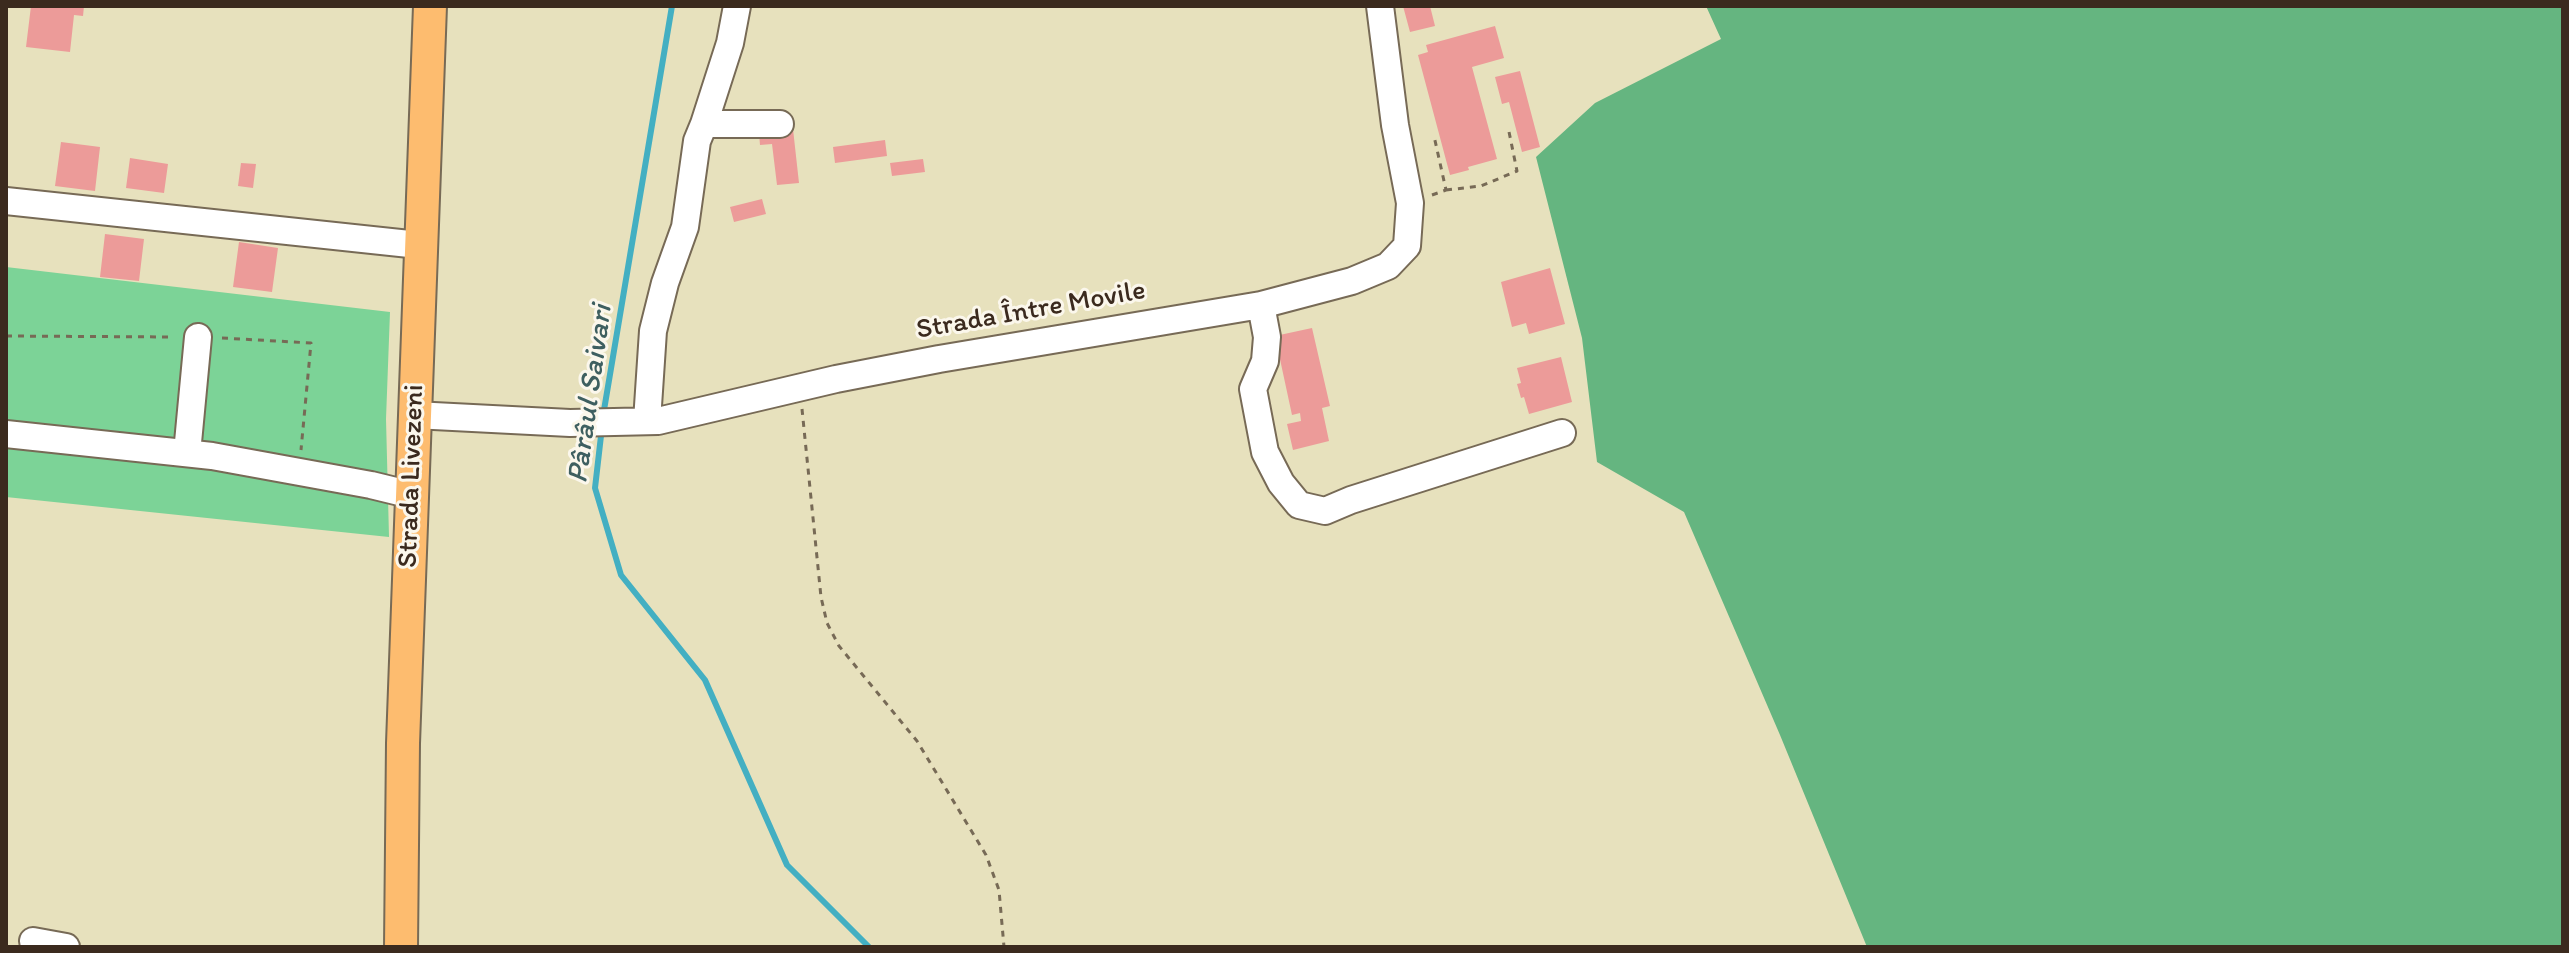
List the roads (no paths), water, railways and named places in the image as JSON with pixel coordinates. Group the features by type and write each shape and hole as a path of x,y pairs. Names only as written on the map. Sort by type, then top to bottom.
{"main road":[{"name":"Strada Livezeni","path":"401,947 403,743 430,6"}],"street":[{"path":"635,422 665,283 685,227 697,141 730,43 737,6"},
{"name":"Strada Între Movile","path":"414,415 570,423 635,422 687,416 738,400 939,359 1261,305 1313,293 1388,266 1407,246 1410,203 1395,125 1380,6"},
{"path":"704,124 780,124"},
{"path":"6,201 419,245"},
{"path":"1261,305 1267,337 1265,361 1253,389 1265,452 1281,483 1299,505 1325,511 1562,433"},
{"path":"187,453 198,337"},
{"path":"6,434 187,453 357,482 412,495"},
{"path":"33,941 66,947"}],"waterway":[{"name":"Pârâul Saivari","path":"603,416 672,6"},
{"name":"Pârâul Saivari","path":"602,427 595,488 621,575 705,680 787,865 869,947"}]}
